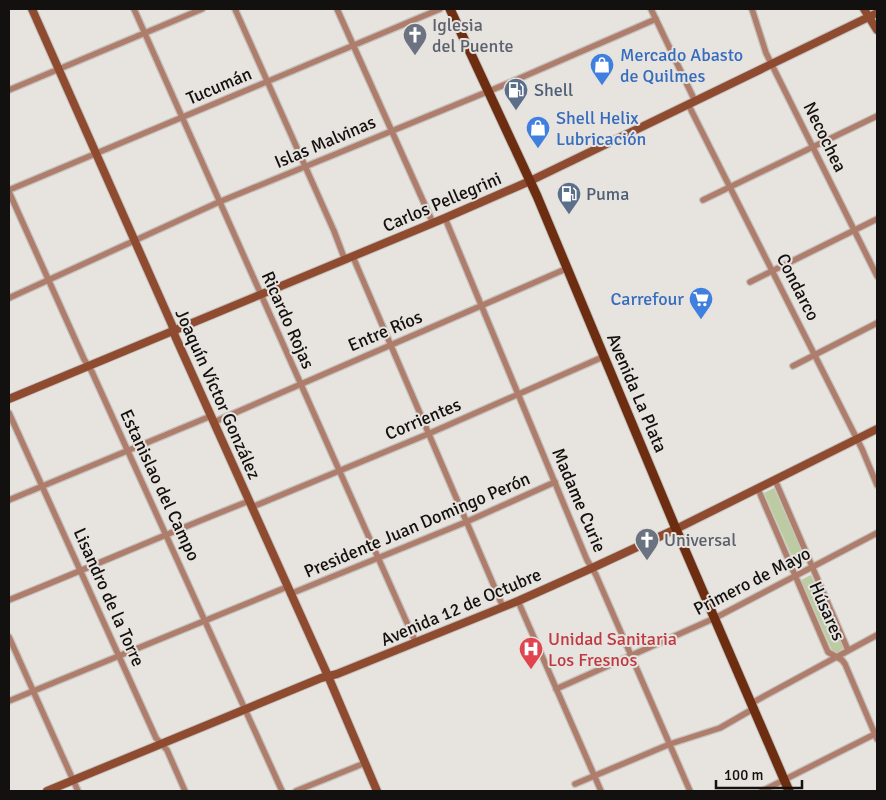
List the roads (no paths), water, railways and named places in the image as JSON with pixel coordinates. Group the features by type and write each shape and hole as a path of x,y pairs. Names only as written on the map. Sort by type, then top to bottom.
{"main road":[{"name":"Avenida La Plata","path":"450,9 568,268 676,530 789,791"}],"street":[{"name":"Joaquín Víctor González","path":"32,9 250,504 328,676 377,791"},
{"name":"Ricardo Rojas","path":"134,9 416,643"},
{"path":"9,90 202,9"},
{"path":"235,9 334,231 390,344 503,607"},
{"path":"337,9 433,223"},
{"name":"Tucumán","path":"9,191 440,9"},
{"name":"Condarco","path":"651,9 730,187 858,439 877,485"},
{"name":"Necochea","path":"752,9 766,52 877,276"},
{"path":"864,9 874,15 877,30"},
{"name":"Carlos Pellegrini","path":"9,399 530,181 874,15"},
{"name":"Islas Malvinas","path":"9,298 220,202 489,91 656,19"},
{"path":"704,200 877,116"},
{"name":"Estanislao del Campo","path":"9,191 282,791"},
{"name":"Madame Curie","path":"445,218 587,560 690,791"},
{"path":"750,282 877,219"},
{"name":"Entre Ríos","path":"9,500 127,450 300,384 568,268"},
{"path":"793,366 877,323"},
{"name":"Corrientes","path":"9,600 81,572 166,534 340,471 605,356"},
{"name":"Lisandro de la Torre","path":"9,413 156,738 167,750 185,791"},
{"name":"Avenida 12 de Octubre","path":"47,791 245,709 416,643 518,601 676,530 877,429"},
{"name":"Húsares","path":"775,480 848,650"},
{"name":"Presidente Juan Domingo Perón","path":"9,701 205,620 377,558 466,522 555,482"},
{"name":"Húsares","path":"758,489 828,652 845,664 877,735"},
{"name":"Primero de Mayo","path":"556,689 715,618 877,533"},
{"path":"518,601 601,791"},
{"path":"575,784 670,744 720,728 752,706 877,635"},
{"path":"9,637 78,791"},
{"path":"762,791 877,735"},
{"path":"296,791 365,763"}],"place":[{"name":"Iglesia del Puente","path":"415,56"},
{"name":"Mercado Abasto de Quilmes","path":"602,86"},
{"name":"Shell","path":"516,111"},
{"name":"Shell Helix Lubricación","path":"538,149"},
{"name":"Puma","path":"569,215"},
{"name":"Carrefour","path":"701,320"},
{"name":"Universal","path":"647,561"},
{"name":"Unidad Sanitaria Los Fresnos","path":"531,670"}]}
